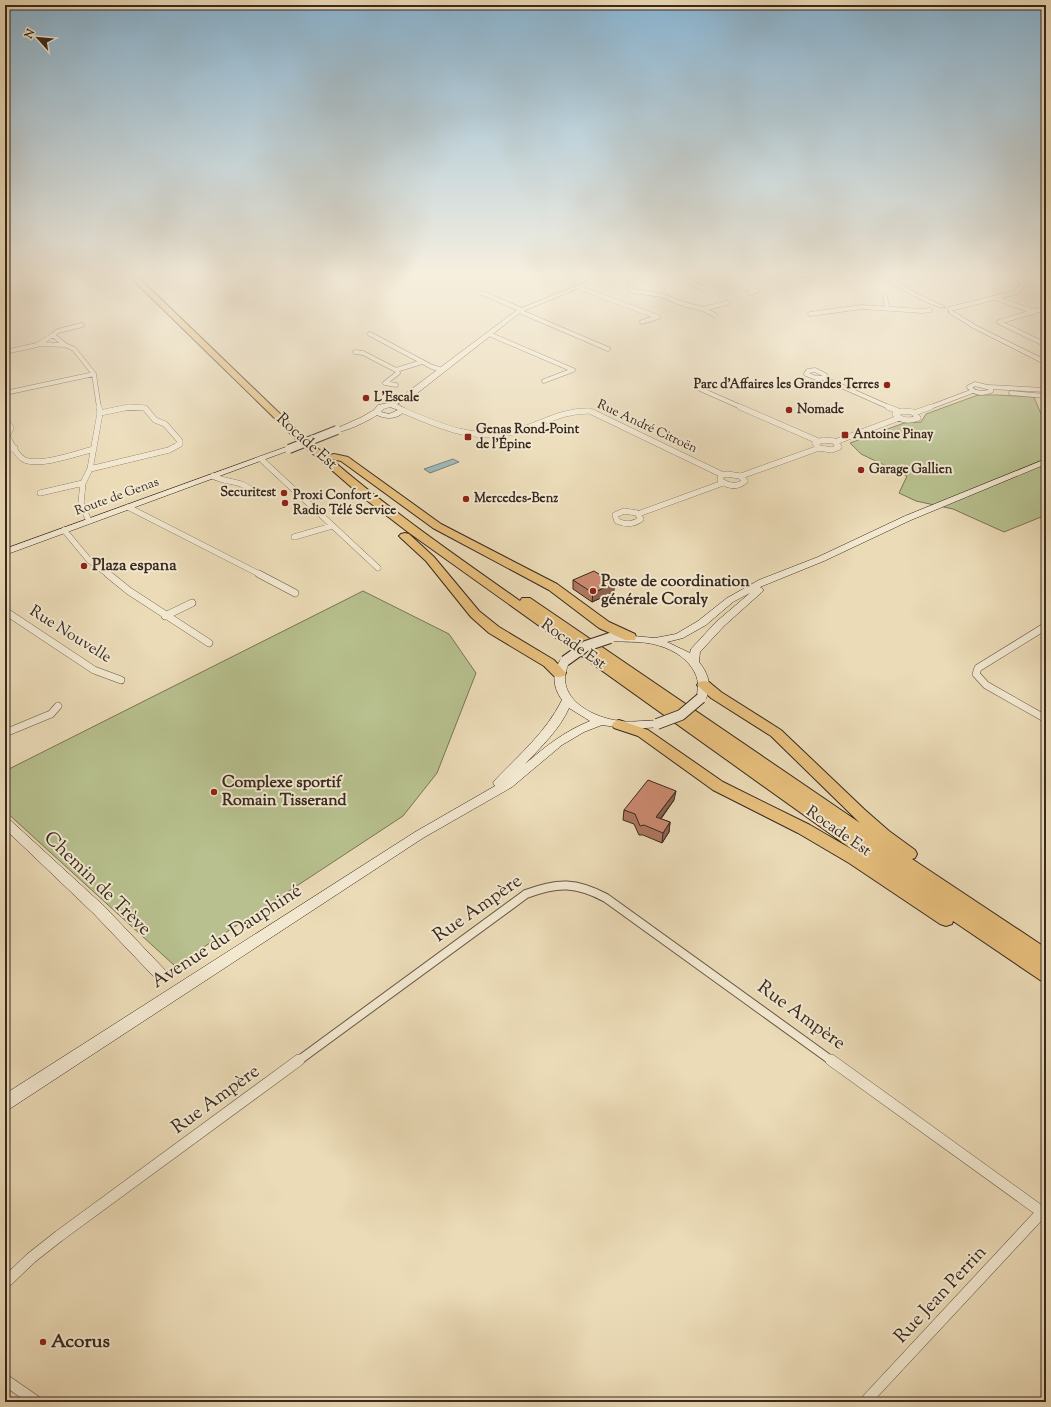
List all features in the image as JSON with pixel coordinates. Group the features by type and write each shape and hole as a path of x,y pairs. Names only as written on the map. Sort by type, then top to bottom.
{"highway":[{"name":"Rocade Est","path":"200,342 298,437 459,554 917,872 1004,930 1045,968"},
{"name":"Rocade Est","path":"211,342 292,419 333,462 375,502 448,557 962,919 1045,968"},
{"path":"559,673 549,663 494,630 475,614 439,569 421,550 330,471 333,462 344,460 437,526 542,580 564,594 604,625 630,637"},
{"path":"702,691 716,695 776,733 882,835 994,916 1004,930"},
{"path":"619,725 643,733 718,786 804,829 849,856 1016,964 1045,968"}],"main road":[{"path":"364,419 378,412 381,407 390,405 408,396 479,342"},
{"path":"1003,342 1046,363"},
{"path":"364,419 386,416 399,411 408,396"},
{"path":"390,405 399,411"},
{"path":"378,412 381,415 386,416"},
{"name":"Route de Genas","path":"5,552 289,449 364,419"},
{"path":"656,641 679,636 702,623 730,600 762,582 787,573 908,518 1046,461"},
{"path":"694,662 695,651 736,609 758,590 787,573"},
{"path":"630,637 656,641 677,649 694,662 701,673 702,691 691,709 681,715 657,724 638,726 619,725 600,721 581,712 567,700 560,687 559,673 565,660 576,650 592,643 610,638 630,637"},
{"name":"Avenue du Dauphiné","path":"472,805 501,782 541,740 560,716 567,700"},
{"name":"Avenue du Dauphiné","path":"5,1104 419,835 508,784 558,742 580,728 600,721"},
{"name":"Chemin de Trève","path":"5,822 99,910 160,974"}],"street":[{"path":"37,345 43,342"},
{"path":"61,342 74,349 94,374 100,413 90,469 83,483 81,503 89,521"},
{"path":"384,342 422,362 442,370"},
{"path":"507,342 573,370 544,380"},
{"path":"591,342 608,349"},
{"path":"5,352 37,345 65,345"},
{"path":"355,352 362,353 396,370 422,362"},
{"path":"431,366 449,364"},
{"path":"431,366 434,372 431,374 433,377"},
{"path":"396,370 398,373 385,383 396,385"},
{"path":"5,393 94,374"},
{"path":"823,378 898,411 914,413 973,391 984,393 990,389"},
{"path":"973,391 969,388 972,385 978,384 990,389 1045,396 1044,390 1010,391"},
{"path":"700,389 818,441 826,440 835,442 899,418"},
{"path":"90,469 169,450 180,444 165,424 155,420 145,408 133,407 100,413"},
{"name":"Rue André Citroën","path":"399,411 423,418 459,433 492,436 517,431 566,412 575,410 590,411 723,475"},
{"name":"Rue André Citroën","path":"399,411 423,418"},
{"path":"898,411 895,415 906,420 916,419 918,416 914,413"},
{"path":"5,418 11,428 7,436 22,460 28,463 37,463 94,449"},
{"path":"818,441 815,445 819,448"},
{"path":"723,482 720,478 723,475 730,474 741,476 819,448 828,450 837,449 839,446 835,442"},
{"path":"5,450 15,448"},
{"path":"261,459 378,568"},
{"path":"213,476 219,481 240,482 249,487 254,493"},
{"path":"638,514 723,482 732,485 741,484 745,481 741,476"},
{"path":"40,493 83,483"},
{"path":"128,507 295,593"},
{"path":"294,537 332,526"},
{"path":"64,530 89,560 129,591 208,643"},
{"path":"165,616 192,602"},
{"name":"Rue Nouvelle","path":"5,611 94,670 121,680"},
{"path":"1046,626 978,668 976,674 986,685 1046,719"},
{"path":"5,733 51,714 58,706"},
{"name":"Rue Ampère","path":"5,1283 31,1258 59,1236 526,894 555,884 574,884 596,892 606,898 1044,1213"},
{"name":"Rue Jean Perrin","path":"865,1402 1044,1213"},
{"path":"5,1380 38,1402"}],"green space":[{"path":"978,395 1034,397 1041,414 1046,415 1046,515 1004,532 953,509 916,501 899,493 907,476 861,454 850,443 904,423 921,422 926,414"},
{"name":"Complexe sportif Romain Tisserand","path":"363,591 449,634 476,673 437,773 403,816 175,966 5,811 5,771"}],"water":[{"path":"453,459 459,462 430,473 424,469"}],"building":[{"path":"594,571 614,583 593,593 573,580"},
{"path":"648,780 676,791 656,817 670,822 663,833 644,825 640,826 635,814 624,810"}],"place":[{"name":"Parc d'Affaires les Grandes Terres","path":"887,385"},
{"name":"L'Escale","path":"366,398"},
{"name":"Nomade","path":"789,410"},
{"name":"Antoine Pinay","path":"845,435"},
{"name":"Genas Rond-Point de l'Épine","path":"468,437"},
{"name":"Garage Gallien","path":"861,470"},
{"name":"Securitest","path":"284,493"},
{"name":"Mercedes-Benz","path":"466,499"},
{"name":"Proxi Confort - Radio Télé Service","path":"285,503"},
{"name":"Plaza espana","path":"84,566"},
{"name":"Poste de coordination générale Coraly","path":"593,591"},
{"name":"Complexe sportif Romain Tisserand","path":"214,792"},
{"name":"Acorus","path":"43,1342"}]}
